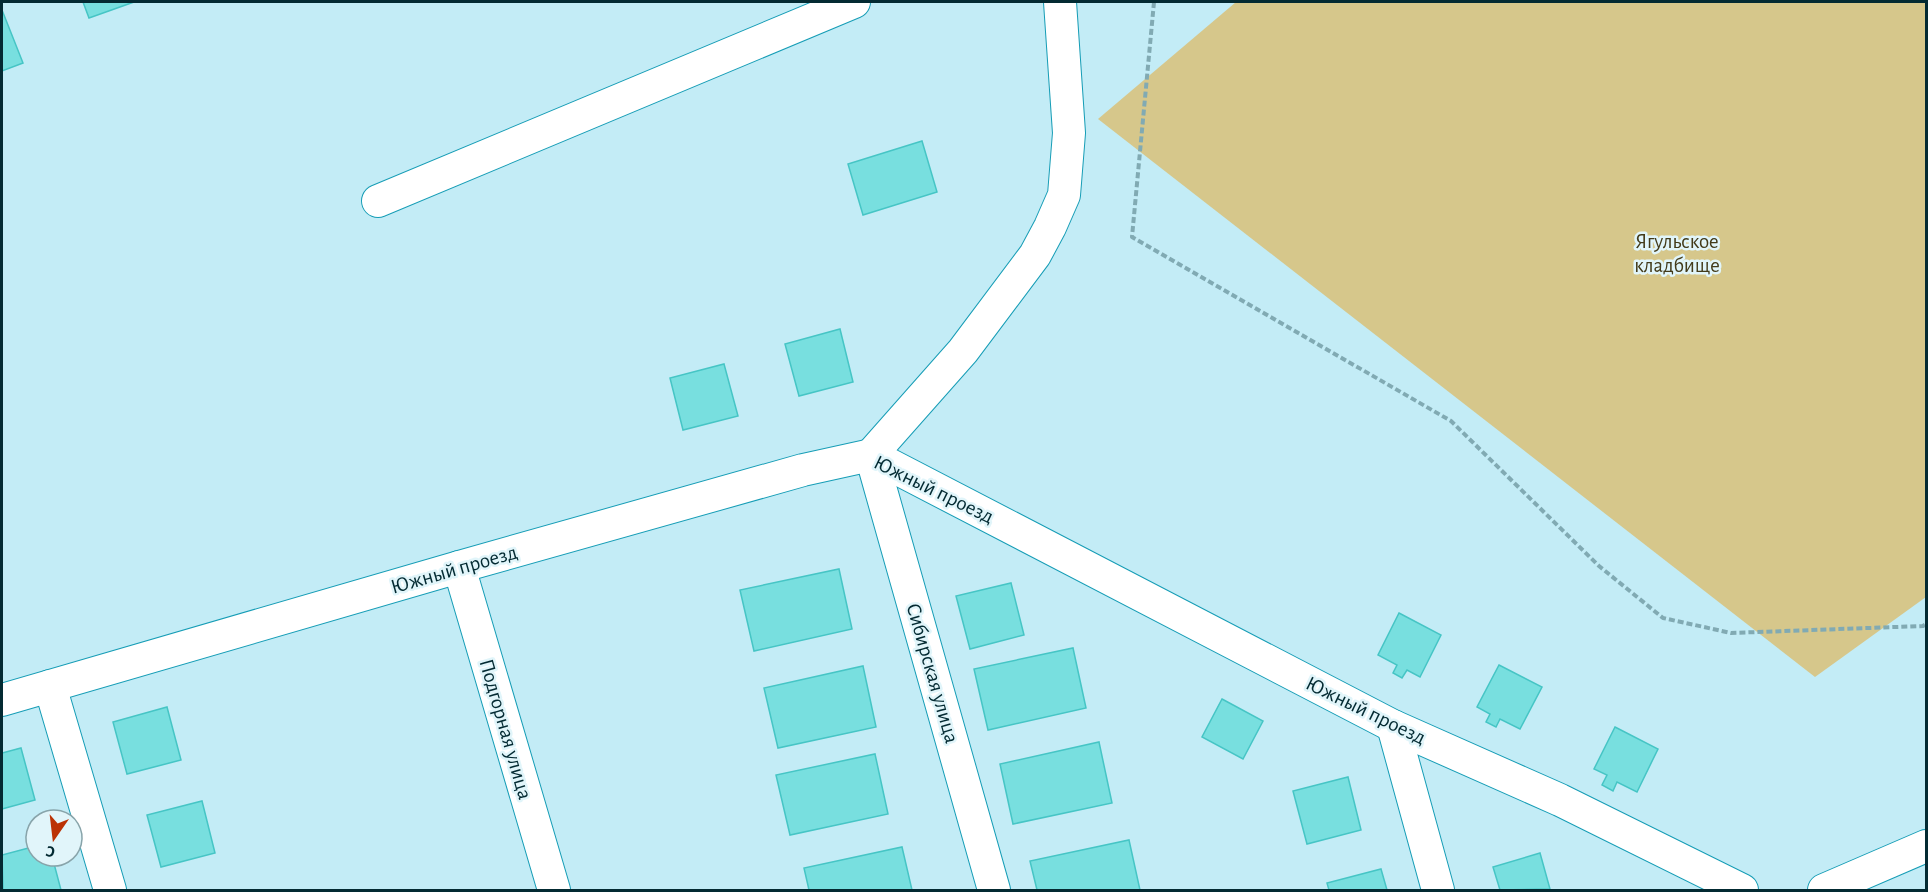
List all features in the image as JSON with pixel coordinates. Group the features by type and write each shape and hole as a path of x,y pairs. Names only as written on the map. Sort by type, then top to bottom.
{"street":[{"path":"378,201 854,2"},
{"path":"871,455 978,332 1035,255 1064,195 1068,133 1060,2"},
{"name":"Южный проезд","path":"2,700 803,470 871,455 1393,726 1560,800 1742,891"},
{"name":"Сибирская улица","path":"871,455 994,891"},
{"name":"Подгорная улица","path":"459,567 554,891"},
{"path":"50,686 110,891"},
{"path":"1393,726 1438,891"},
{"path":"1824,891 1926,846"}],"path":[{"path":"1154,2 1132,237 1451,422 1599,567 1663,618 1731,633 1923,626 1926,624"}],"green space":[{"name":"Ягульское кладбище","path":"1236,2 1926,2 1926,597 1815,677 1098,119"}],"building":[{"path":"83,2 134,2 89,18"},
{"path":"2,10 23,63 2,71"},
{"path":"922,141 937,192 863,215 848,164"},
{"path":"840,329 853,382 799,396 785,344"},
{"path":"724,364 738,416 683,430 670,378"},
{"path":"839,569 852,629 754,651 740,590"},
{"path":"1011,583 1024,635 970,649 956,596"},
{"path":"1399,613 1441,635 1420,677 1407,670 1402,678 1393,673 1397,665 1378,655"},
{"path":"1073,648 1086,708 988,730 974,669"},
{"path":"1499,665 1542,687 1520,729 1500,719 1496,727 1486,722 1490,714 1477,707"},
{"path":"863,666 876,727 778,748 764,688"},
{"path":"1222,699 1263,721 1243,759 1202,737"},
{"path":"167,707 181,760 127,774 113,722"},
{"path":"1615,727 1658,749 1637,792 1617,782 1613,791 1602,785 1607,775 1594,769"},
{"path":"1099,742 1112,803 1013,824 1000,764"},
{"path":"21,748 35,800 2,809 2,753"},
{"path":"875,754 888,814 790,835 776,775"},
{"path":"1348,777 1361,830 1307,844 1293,791"},
{"path":"202,801 215,853 161,867 147,815"},
{"path":"1129,840 1140,890 1037,890 1030,861"},
{"path":"902,847 912,890 809,890 804,868"},
{"path":"24,849 24,868 55,868 61,890 3,890 2,855"},
{"path":"1540,853 1550,889 1500,890 1493,867"},
{"path":"1381,869 1387,890 1329,890 1327,883"}]}
